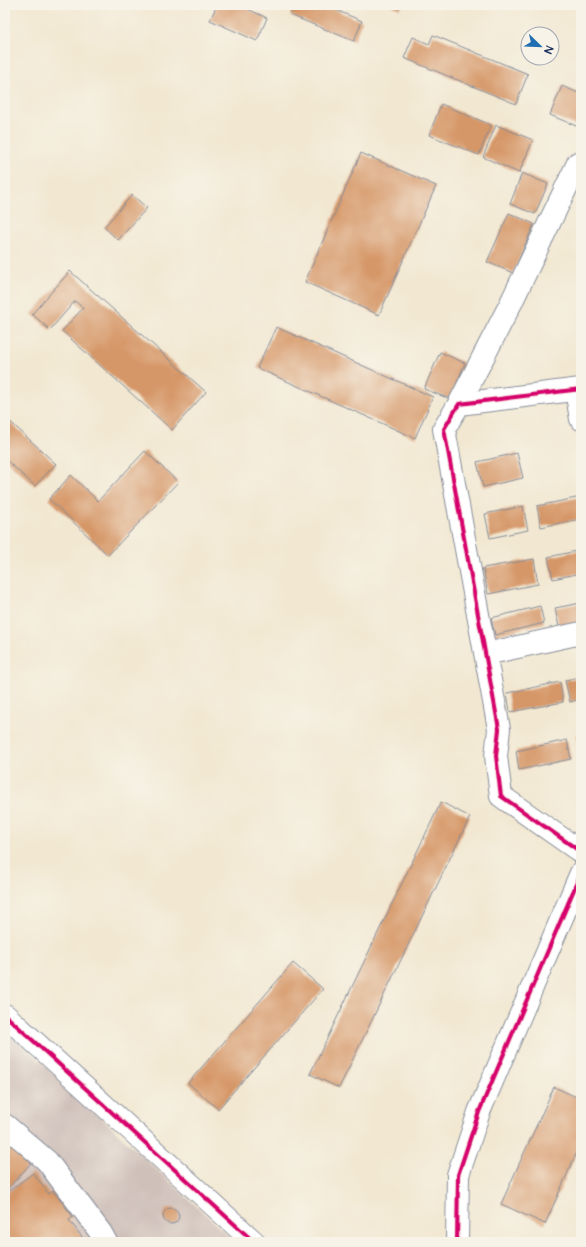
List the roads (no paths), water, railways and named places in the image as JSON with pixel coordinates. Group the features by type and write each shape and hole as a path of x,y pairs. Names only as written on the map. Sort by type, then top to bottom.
{"street":[{"path":"581,162 578,163 510,305 459,404 444,429 486,654 498,729 496,756 501,796 581,852"},
{"path":"459,404 578,390 581,419"},
{"path":"486,654 581,633"},
{"path":"456,1242 458,1175 479,1112 581,873"},
{"path":"5,1015 254,1242"},
{"path":"5,1126 47,1161 101,1233 106,1242"}]}
